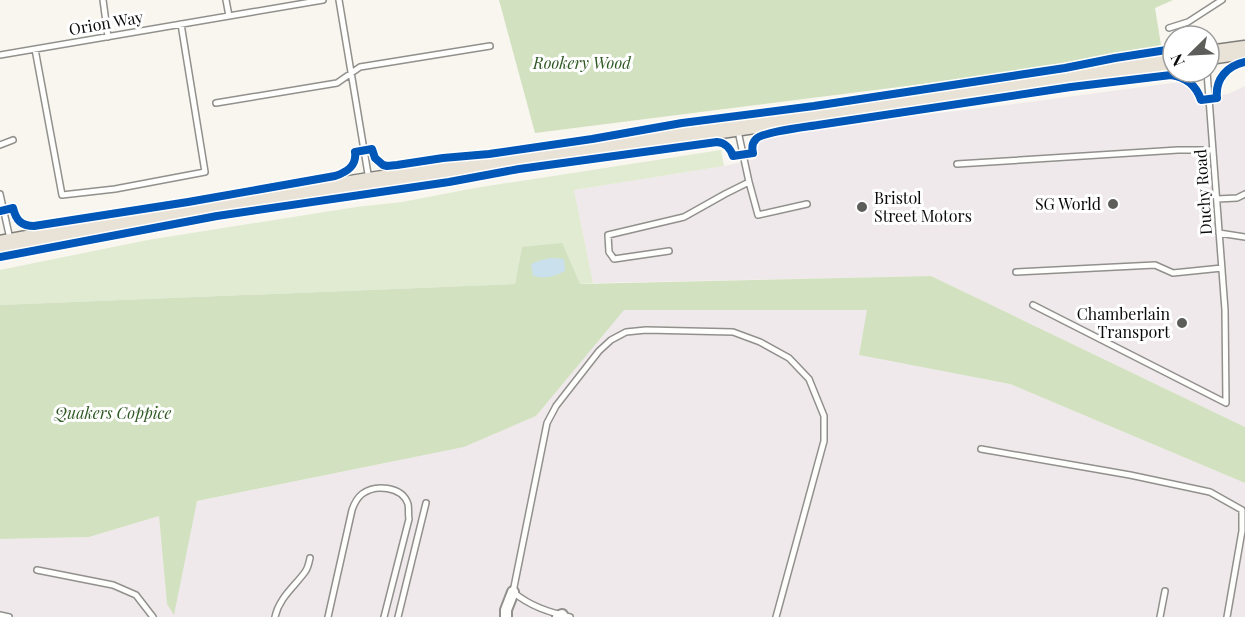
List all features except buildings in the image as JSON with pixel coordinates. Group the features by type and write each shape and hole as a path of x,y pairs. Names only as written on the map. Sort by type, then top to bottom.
{"highway":[{"path":"1221,53 1245,50"},
{"path":"5,244 369,182 1161,63"}],"street":[{"path":"506,617 506,610 513,592"}],"lane":[{"path":"103,0 108,37"},
{"path":"226,0 229,16"},
{"name":"Orion Way","path":"0,55 323,0"},
{"path":"339,0 369,182"},
{"path":"1182,24 1222,0"},
{"path":"35,49 62,195 115,189 205,172 181,24"},
{"path":"216,103 338,83 360,67 490,46"},
{"name":"Duchy Road","path":"1034,305 1226,403 1225,310 1208,84"},
{"path":"738,126 758,215 807,204"},
{"path":"0,145 13,140"},
{"path":"957,164 1178,150 1213,150"},
{"path":"669,251 614,259 609,252 608,235 684,217 749,182"},
{"path":"0,194 5,244"},
{"path":"1217,199 1237,198 1245,194"},
{"path":"1219,233 1245,237"},
{"path":"1016,272 1155,265 1173,273 1222,268"},
{"path":"563,616 538,608 513,592 547,423 556,406 598,351 611,340 626,332 646,330 733,332 760,342 789,358 808,379 824,416 824,441 776,617"},
{"path":"981,449 1210,492 1242,510 1242,531 1227,617"},
{"path":"327,617 355,502 370,490 385,488 400,494 408,503 409,519 384,617"},
{"path":"398,617 426,503"},
{"path":"274,617 283,598 307,570 310,558"},
{"path":"37,570 113,585 136,595 153,617"},
{"path":"1160,617 1165,591"},
{"path":"0,615 9,617"}],"shaded area":[{"path":"1165,84 1187,84 1195,97 1228,94 1245,86 1245,427 931,276 593,283 574,190 756,159 754,149 758,141 764,138 860,122"},
{"path":"623,310 868,310 859,355 1010,384 1245,483 1245,617 0,617 0,539 89,537 159,516 167,604 197,501 464,447 536,416"}],"green space":[{"name":"Rookery Wood","path":"499,0 1173,0 1155,8 1161,45 1104,61 535,133"},
{"path":"721,150 724,166 574,190 593,283 580,284 522,247 515,284 0,305 0,270 148,240 356,207 402,202 475,188"},
{"name":"Quakers Coppice","path":"562,243 580,284 931,276 1245,427 1245,483 1010,384 859,355 867,310 624,310 536,416 464,447 197,501 174,615 167,604 159,516 89,537 0,539 0,305 515,284 522,247"}],"water":[{"path":"551,258 564,259 565,271 549,277 533,276 531,264"}],"cycle path":[{"path":"0,211 13,208 20,222 34,226 335,176 353,165 355,152 372,149 375,158 387,166 489,154 682,123 814,106 1065,68 1161,51"},
{"path":"0,257 217,216 449,182 519,169 717,142 727,146 733,156 753,153 756,139 775,132 1071,87 1171,75 1190,83 1201,100 1217,98 1220,79 1228,70 1245,62"}],"place":[{"name":"SG World","path":"1113,204"},
{"name":"Bristol Street Motors","path":"862,207"},
{"name":"Chamberlain Transport","path":"1182,323"}]}
